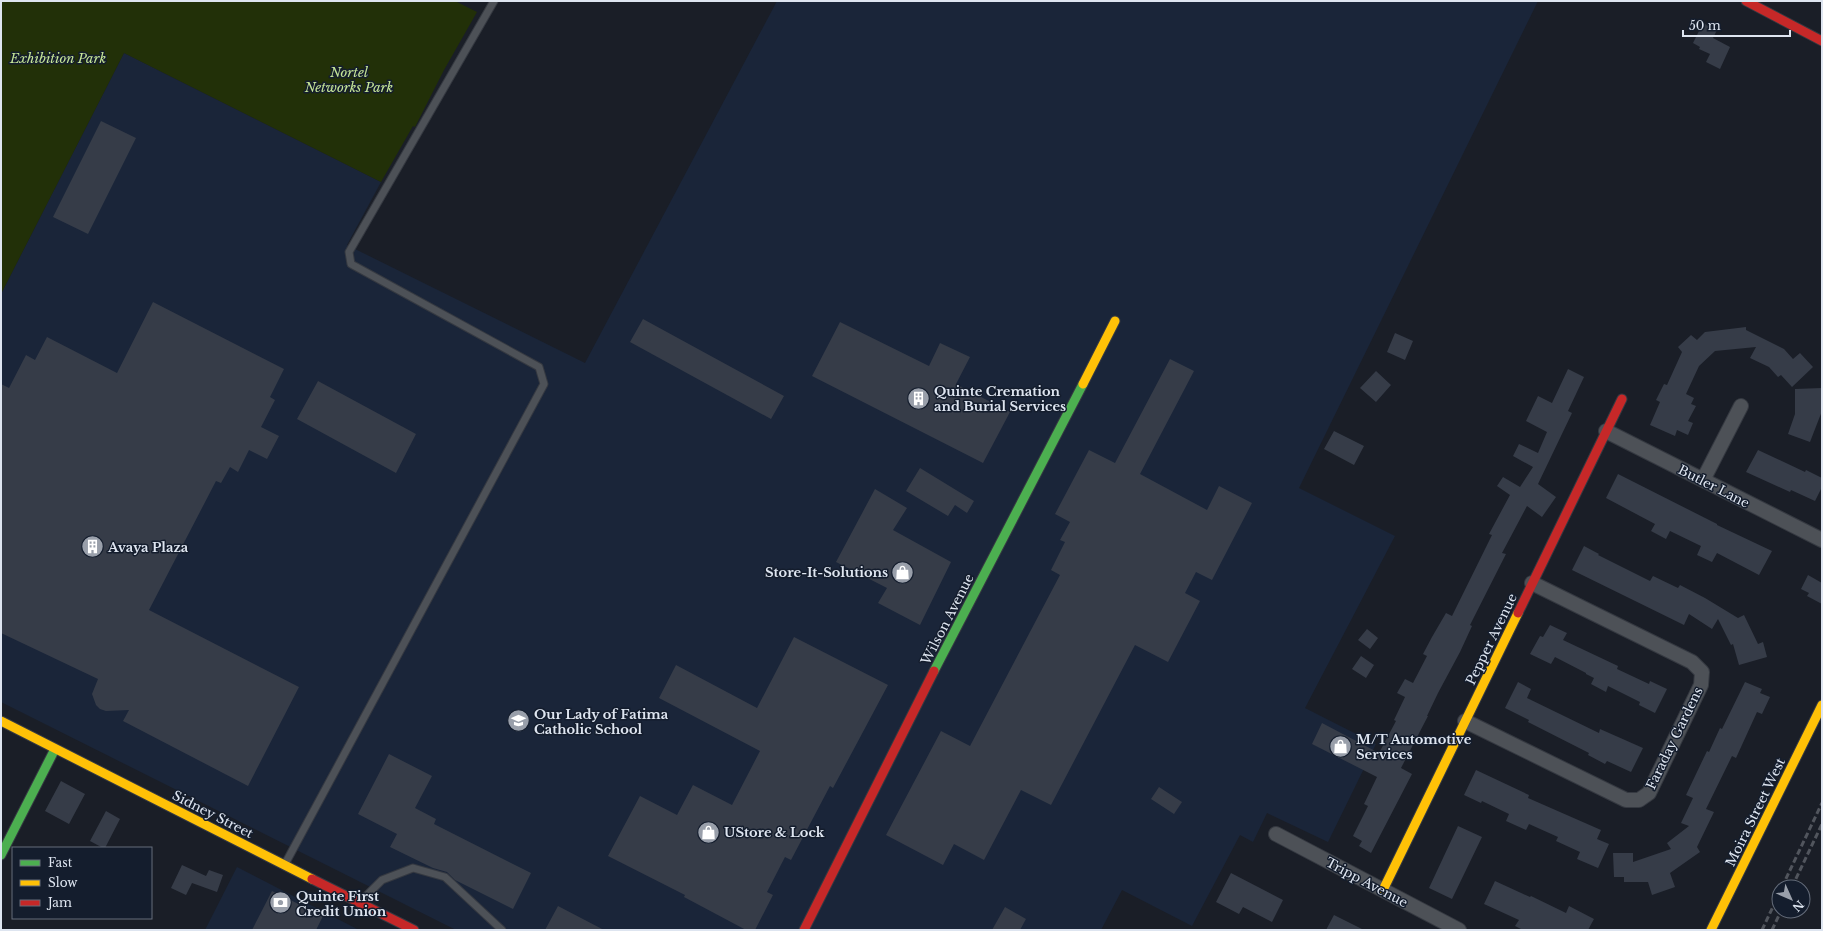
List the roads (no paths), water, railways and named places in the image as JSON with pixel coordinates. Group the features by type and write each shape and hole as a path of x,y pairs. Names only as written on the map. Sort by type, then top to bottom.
{"street":[{"path":"1746,1 1822,41"},
{"name":"Wilson Avenue","path":"804,930 898,741 1115,321"},
{"name":"Pepper Avenue","path":"1383,890 1622,399"},
{"path":"1703,480 1741,406"},
{"name":"Butler Lane","path":"1606,431 1822,540"},
{"name":"Faraday Gardens","path":"1465,721 1626,800 1639,800 1649,793 1653,786 1701,685 1702,672 1692,662 1532,583"},
{"name":"Moira Street West","path":"1711,930 1822,705"},
{"name":"Sidney Street","path":"1,721 414,930"},
{"path":"1,855 55,749"},
{"name":"Tripp Avenue","path":"1276,834 1459,930"}],"lane":[{"path":"285,865 544,384 539,367 351,264 349,252 494,1"},
{"path":"360,902 382,880 413,868 445,877 502,930"}],"railway":[{"path":"1786,879 1822,803"},
{"path":"1796,879 1822,824"},
{"path":"1762,930 1771,911"},
{"path":"1772,930 1777,919"}],"place":[{"name":"Quinte Cremation and Burial Services","path":"919,398"},
{"name":"Avaya Plaza","path":"92,547"},
{"name":"Store-It-Solutions","path":"903,572"},
{"name":"Our Lady of Fatima Catholic School","path":"518,721"},
{"name":"M/T Automotive Services","path":"1340,746"},
{"name":"UStore & Lock","path":"708,832"},
{"name":"Quinte First Credit Union","path":"281,903"}],"park label":[{"name":"Exhibition Park","path":"58,58"},
{"name":"Nortel Networks Park","path":"349,80"}]}
